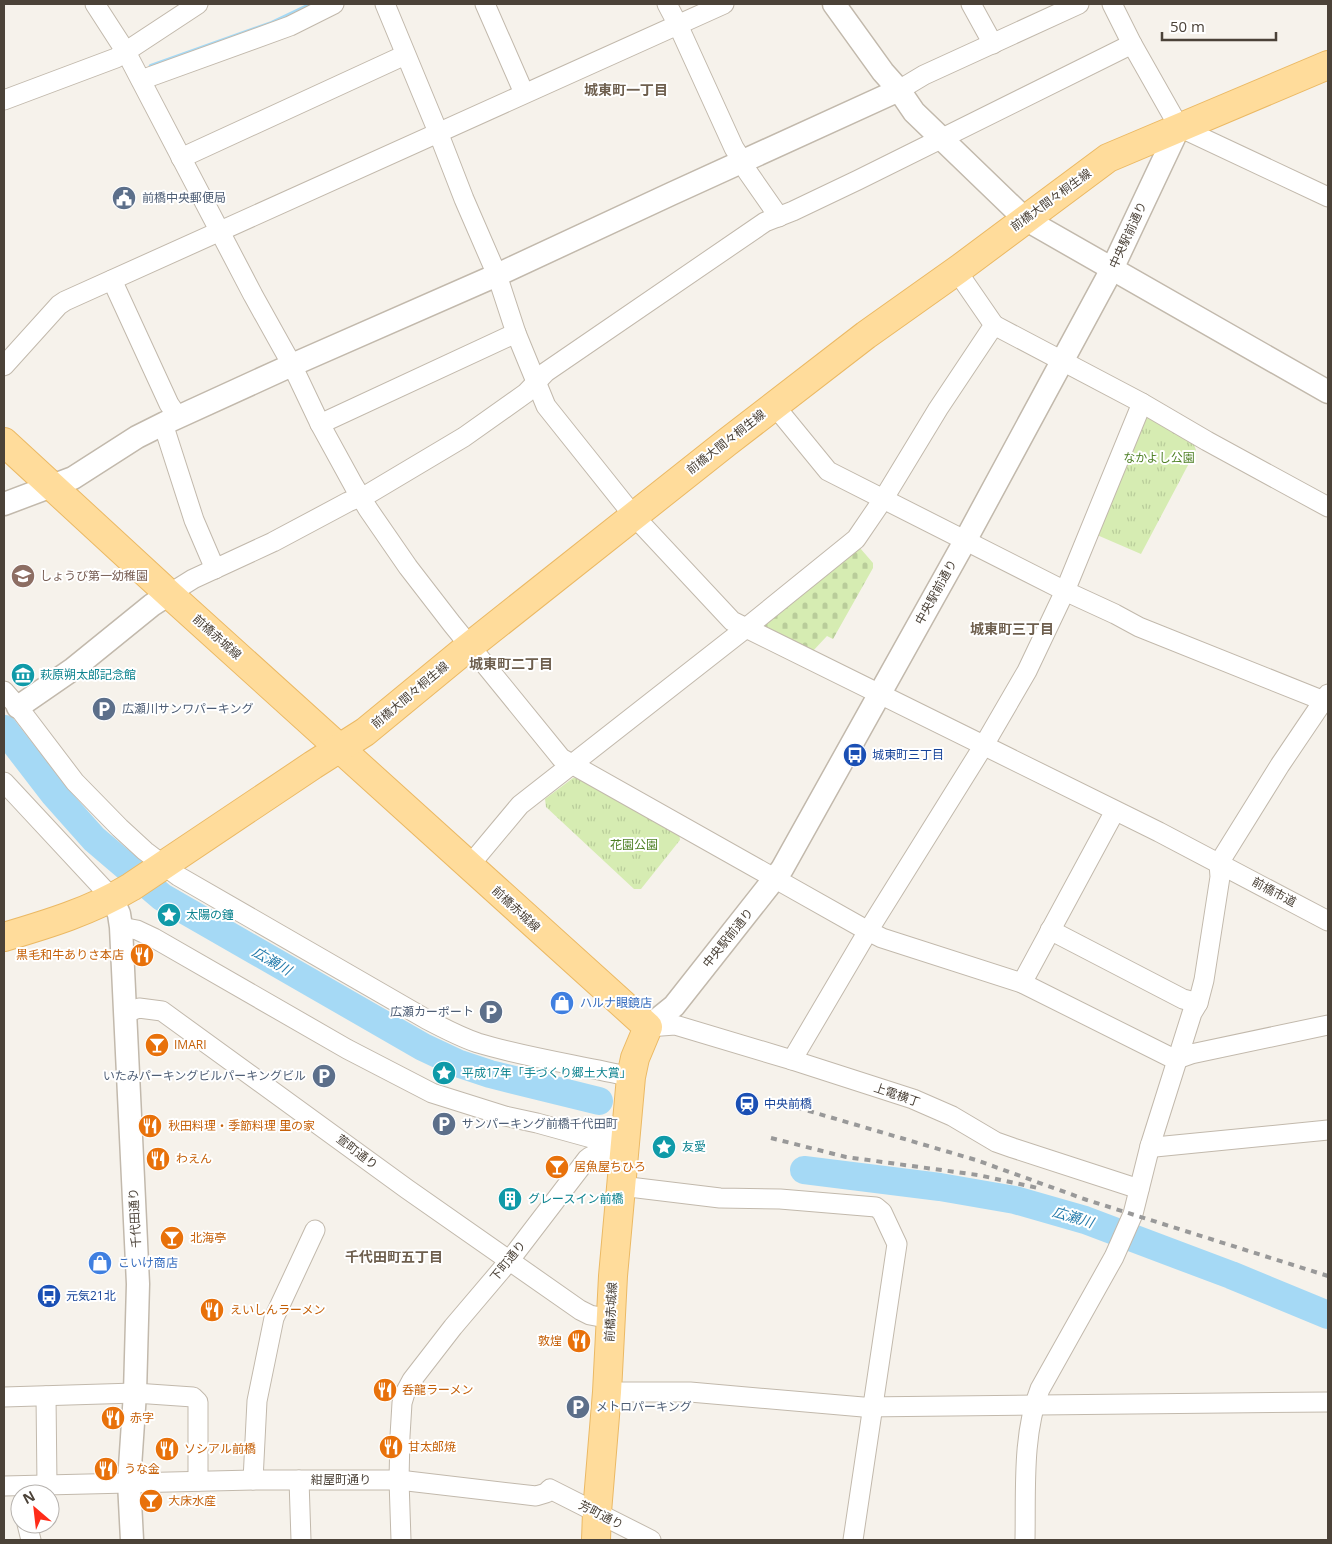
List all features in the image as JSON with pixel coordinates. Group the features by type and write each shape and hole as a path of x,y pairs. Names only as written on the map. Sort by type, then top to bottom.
{"main road":[{"name":"前橋大間々桐生線","path":"122,893 365,732 633,515 774,405 866,335 1108,158 1328,65"},
{"name":"前橋赤城線","path":"4,442 648,1028 635,1058 631,1077 624,1146 596,1540"},
{"path":"4,937 64,919 122,893"}],"street":[{"path":"95,4 126,52 360,497 408,566 452,624 561,758 882,938 1022,983 1170,1058 1177,1059 1191,1054 1328,1026"},
{"path":"4,100 116,58 198,4"},
{"path":"141,80 290,26 334,4"},
{"name":"前橋市道","path":"385,4 497,275 516,333 546,406 633,515 732,621 1159,832 1328,921"},
{"path":"485,4 524,93"},
{"path":"666,4 678,25 734,148 747,171 779,217"},
{"path":"4,366 59,305 724,4"},
{"path":"834,4 882,72 899,90 914,112 1025,219 1328,392"},
{"path":"972,4 993,44"},
{"path":"4,504 73,478 137,437 171,420 497,275 899,90 924,75 1079,4"},
{"path":"1112,4 1132,44 1179,127 1328,197"},
{"path":"18,707 73,669 152,605 193,579 294,532 348,502 370,493 464,437 526,393 546,372 765,222 858,180 1132,44"},
{"path":"182,158 405,55"},
{"name":"中央駅前通り","path":"648,1028 674,1006 776,879 965,541 1112,269 1179,127"},
{"path":"958,269 963,280 994,325 1142,403 1328,507"},
{"path":"112,280 169,404 171,420 166,433 194,520 215,570"},
{"path":"469,866 520,805 746,628 856,539 884,498 938,409 994,325"},
{"path":"320,424 516,333"},
{"path":"792,1060 868,931 1028,671 1065,592 1142,403"},
{"path":"774,405 828,471 1065,592 1139,626 1326,697 1280,765 1219,863 1219,887 1204,980 1150,1146 1133,1214 1120,1245 1040,1389 1034,1405 1030,1423 1026,1480 1025,1540"},
{"path":"4,691 75,782 159,868 178,876 426,1019 456,1034 478,1043 631,1077"},
{"path":"4,782 122,893"},
{"path":"1022,983 1115,811"},
{"name":"千代田通り","path":"122,893 119,914 126,1013 138,1284 135,1393 129,1482 132,1540"},
{"path":"121,928 137,930 154,938 346,1049 432,1093 505,1116 537,1123 590,1146 596,1154 624,1146"},
{"path":"1050,930 1183,999 1198,1003"},
{"name":"萱町通り","path":"126,1013 139,1008 162,1011 407,1189 580,1310 596,1317 611,1319"},
{"name":"上電横丁","path":"648,1028 675,1024 913,1099 952,1116 996,1142 1139,1189"},
{"path":"1150,1146 1156,1147 1328,1130"},
{"path":"590,1146 603,1139 624,1146"},
{"name":"下町通り","path":"399,1480 401,1420 405,1393 412,1380 453,1327 509,1261 590,1146"},
{"path":"621,1186 720,1198 780,1199 876,1207 880,1209 897,1244 853,1540"},
{"path":"253,1480 257,1402 274,1318 315,1230"},
{"path":"607,1392 690,1392 874,1407 1328,1402"},
{"path":"4,1397 135,1393 193,1397 198,1402 198,1481"},
{"path":"46,1396 47,1484"},
{"name":"紺屋町通り","path":"60,1485 253,1480 399,1480 536,1496 546,1493 550,1489"},
{"path":"299,1480 301,1540"},
{"path":"399,1480 402,1540"},
{"name":"芳町通り","path":"550,1489 651,1540"}],"green space":[{"name":"なかよし公園","path":"1149,417 1193,442 1196,450 1141,554 1097,535 1141,422"},
{"path":"855,548 860,548 873,563 873,568 833,639 827,636 812,652 764,629 764,621"},
{"name":"花園公園","path":"578,777 679,832 680,840 641,889 634,889 546,807 545,799 573,778"}],"waterway":[{"path":"151,66 272,23 312,4"},
{"name":"広瀬川","path":"4,729 54,794 94,839 162,897 423,1047 457,1063 490,1074 599,1101"},
{"name":"広瀬川","path":"804,1170 940,1187 1015,1200 1085,1220 1231,1275 1328,1315"}],"railway":[{"path":"785,1104 976,1160 1087,1200 1328,1276"},
{"path":"771,1138 846,1157 978,1175 1038,1188"}],"place":[{"name":"前橋中央郵便局","path":"124,198"},
{"name":"しょうび第一幼稚園","path":"23,576"},
{"name":"萩原朔太郎記念館","path":"23,675"},
{"name":"広瀬川サンワパーキング","path":"104,709"},
{"name":"城東町三丁目","path":"855,755"},
{"name":"太陽の鐘","path":"169,915"},
{"name":"黒毛和牛ありさ本店","path":"142,955"},
{"name":"ハルナ眼鏡店","path":"562,1003"},
{"name":"広瀬カーポート","path":"491,1012"},
{"name":"IMARI","path":"157,1045"},
{"name":"平成17年「手づくり郷土大賞」","path":"444,1073"},
{"name":"いたみパーキングビルパーキングビル","path":"324,1076"},
{"name":"中央前橋","path":"747,1104"},
{"name":"サンパーキング前橋千代田町","path":"444,1124"},
{"name":"秋田料理・季節料理 里の家","path":"150,1126"},
{"name":"友愛","path":"664,1147"},
{"name":"わえん","path":"158,1159"},
{"name":"居魚屋ちひろ","path":"557,1167"},
{"name":"グレースイン前橋","path":"510,1199"},
{"name":"北海亭","path":"172,1238"},
{"name":"こいけ商店","path":"100,1263"},
{"name":"元気21北","path":"49,1296"},
{"name":"えいしんラーメン","path":"212,1310"},
{"name":"敦煌","path":"579,1341"},
{"name":"呑龍ラーメン","path":"385,1390"},
{"name":"メトロパーキング","path":"578,1407"},
{"name":"赤字","path":"113,1418"},
{"name":"甘太郎焼","path":"391,1447"},
{"name":"ソシアル前橋","path":"167,1449"},
{"name":"うな金","path":"106,1469"},
{"name":"大床水産","path":"151,1501"}],"district":[{"name":"城東町一丁目","path":"626,90"},
{"name":"城東町三丁目","path":"1012,629"},
{"name":"城東町二丁目","path":"511,664"},
{"name":"千代田町五丁目","path":"394,1257"}]}
